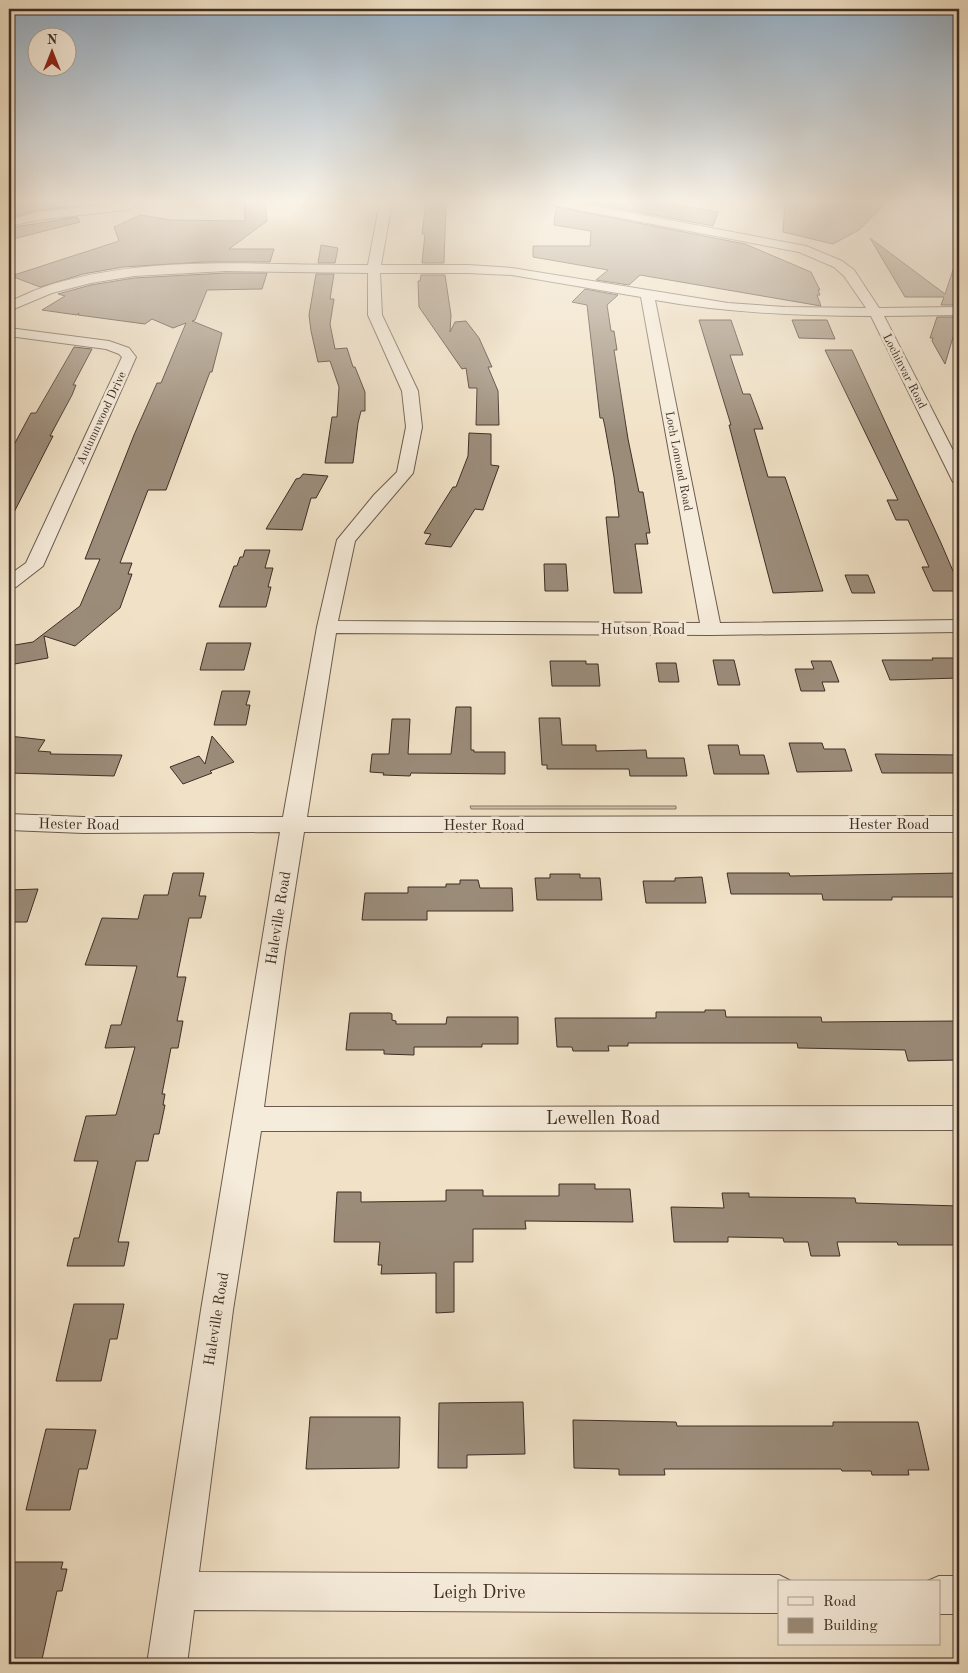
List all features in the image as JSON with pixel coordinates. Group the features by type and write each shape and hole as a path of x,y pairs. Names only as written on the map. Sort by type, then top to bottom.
{"street":[{"path":"9,307 34,295 66,284 87,280"},
{"name":"Haleville Road","path":"167,1664 198,1438 326,627 346,540 380,499 405,473 414,427 410,391 375,315 374,280"},
{"path":"571,280 726,306 778,310 959,311"},
{"name":"Lochinvar Road","path":"854,280 875,311 959,478"},
{"name":"Loch Lomond Road","path":"647,294 711,629"},
{"name":"Autumnwood Drive","path":"9,332 109,345 124,351 129,357 34,566 9,584"},
{"name":"Hutson Road","path":"326,627 711,629 959,626"},
{"name":"Hester Road","path":"9,822 83,825 959,824"},
{"name":"Lewellen Road","path":"248,1119 404,1117 959,1118"},
{"name":"Leigh Drive","path":"178,1591 778,1594"},
{"path":"940,1595 959,1595"}],"shaded area":[{"path":"470,806 676,806 676,809 471,809"}],"building":[{"path":"22,280 63,280 40,287"},
{"path":"121,280 265,280 262,289 207,290 195,320 192,321 222,333 212,372 210,372 166,490 148,490 120,563 132,563 128,574 132,574 120,608 75,646 44,636 48,658 9,665 9,646 33,642 80,606 100,559 85,559 134,435 157,383 161,383 186,323 173,328 152,319 145,324 78,315 79,313 77,315 42,310 65,296 58,294 91,285"},
{"path":"315,280 333,280 330,299 334,299 330,324 335,349 347,348 353,367 355,367 365,392 365,411 361,411 358,423 353,463 325,463 332,417 337,417 339,387 330,361 318,362 309,315"},
{"path":"446,280 451,315 450,332 455,322 466,321 479,338 492,367 488,367 498,391 499,425 476,425 477,388 469,388 466,368 462,369 419,307 418,281"},
{"path":"596,280 634,280 629,285"},
{"path":"670,280 815,280 820,290 818,290 820,295 817,295 821,306"},
{"path":"895,280 926,280 945,294 950,280 959,280 959,305 941,305 944,297 905,297"},
{"path":"585,289 618,295 607,305 611,331 614,331 617,350 614,350 628,439 639,492 643,492 650,533 646,533 648,544 635,544 642,593 614,593 606,517 619,517 614,477 603,418 600,418 587,305 572,302"},
{"path":"937,317 959,317 945,364 932,341 933,338 930,338"},
{"path":"699,320 731,320 743,355 730,355 743,394 750,394 763,429 754,429 768,477 785,477 823,591 773,593 729,425 731,425"},
{"path":"792,320 827,320 835,339 799,338"},
{"path":"74,347 92,349 73,385 76,385 72,395 50,436 53,436 9,522 9,454 31,413 36,413"},
{"path":"825,350 852,350 941,543 959,585 959,591 933,591 922,567 929,567 908,520 896,520 887,500 898,500"},
{"path":"469,433 491,434 491,465 499,466 483,510 475,509 451,547 425,544 431,534 424,533 453,487 456,487 468,456"},
{"path":"303,474 328,476 316,498 311,498 302,530 266,529 296,479 300,478"},
{"path":"245,550 270,550 265,568 273,568 268,587 271,587 266,607 219,607 234,566 237,566"},
{"path":"544,564 566,564 568,591 545,591"},
{"path":"845,575 868,575 875,593 852,593"},
{"path":"207,643 251,643 244,670 200,670"},
{"path":"932,658 959,658 959,678 890,680 882,660 933,660"},
{"path":"713,660 734,660 740,685 718,685"},
{"path":"550,661 586,661 586,664 598,664 600,686 552,686"},
{"path":"811,661 831,661 839,682 822,682 825,691 801,691 795,669 814,669"},
{"path":"656,663 676,663 679,682 659,682"},
{"path":"222,691 250,691 246,705 250,705 246,725 214,725"},
{"path":"456,707 471,707 471,750 474,750 474,752 505,752 505,774 411,773 410,776 383,775 384,773 370,772 372,754 389,754 392,719 410,719 408,754 451,754"},
{"path":"539,718 560,718 562,745 596,745 596,751 646,750 647,758 684,758 687,776 630,776 629,769 547,769 547,765 542,765"},
{"path":"9,736 45,740 38,751 51,752 50,754 122,755 114,776 9,773"},
{"path":"212,736 234,762 183,784 170,767 199,756 205,764"},
{"path":"789,743 822,743 824,749 845,749 852,771 797,772"},
{"path":"708,745 738,745 740,755 764,755 769,774 714,774"},
{"path":"875,754 959,755 959,773 882,773"},
{"path":"173,873 204,873 199,896 206,896 201,918 189,918 177,977 186,977 177,1021 183,1021 178,1048 171,1048 162,1094 165,1094 163,1105 165,1105 159,1134 154,1134 148,1161 136,1161 118,1242 129,1242 124,1266 67,1266 74,1238 79,1238 98,1161 74,1161 86,1116 116,1115 135,1047 105,1048 111,1025 121,1025 137,966 85,965 102,918 138,919 144,895 168,895"},
{"path":"727,873 789,873 790,876 959,873 959,897 892,897 892,900 823,900 822,894 731,894"},
{"path":"550,874 580,874 580,878 600,878 602,900 537,900 535,878 550,878"},
{"path":"702,877 706,903 646,903 643,881 675,881 675,878"},
{"path":"460,880 478,880 480,888 512,888 513,911 427,911 427,920 362,920 365,893 408,893 408,887 446,887 446,884 460,884"},
{"path":"38,889 27,922 9,922 9,890"},
{"path":"705,1010 725,1010 726,1017 821,1017 822,1022 959,1021 959,1060 908,1061 905,1050 798,1048 797,1043 628,1043 628,1046 608,1046 609,1051 573,1051 572,1047 557,1047 555,1018 656,1018 656,1012 705,1012"},
{"path":"350,1013 390,1013 392,1014 392,1020 396,1021 396,1024 446,1024 447,1017 518,1017 518,1044 482,1044 482,1047 414,1047 414,1055 384,1054 384,1050 346,1050"},
{"path":"559,1184 595,1184 595,1189 630,1189 633,1222 525,1221 526,1229 473,1229 473,1262 454,1262 454,1312 436,1313 436,1273 381,1274 382,1265 378,1265 380,1242 334,1242 337,1192 361,1192 361,1202 446,1201 446,1190 483,1190 483,1196 559,1196"},
{"path":"722,1193 749,1193 749,1197 855,1198 856,1203 959,1206 959,1245 837,1242 840,1256 811,1256 808,1242 784,1242 783,1238 728,1237 728,1242 674,1242 671,1207 724,1208"},
{"path":"74,1304 124,1304 117,1339 110,1339 101,1381 56,1381"},
{"path":"523,1402 525,1454 467,1455 467,1468 438,1468 439,1403"},
{"path":"310,1417 400,1417 399,1468 306,1469"},
{"path":"573,1420 676,1422 677,1426 833,1426 833,1422 918,1422 929,1470 908,1470 909,1475 872,1475 871,1471 842,1471 841,1469 664,1469 665,1475 619,1475 619,1469 574,1468"},
{"path":"46,1429 96,1430 87,1469 79,1469 70,1510 26,1510"},
{"path":"9,1562 63,1562 61,1569 67,1569 62,1591 57,1591 41,1664 9,1664"}]}
